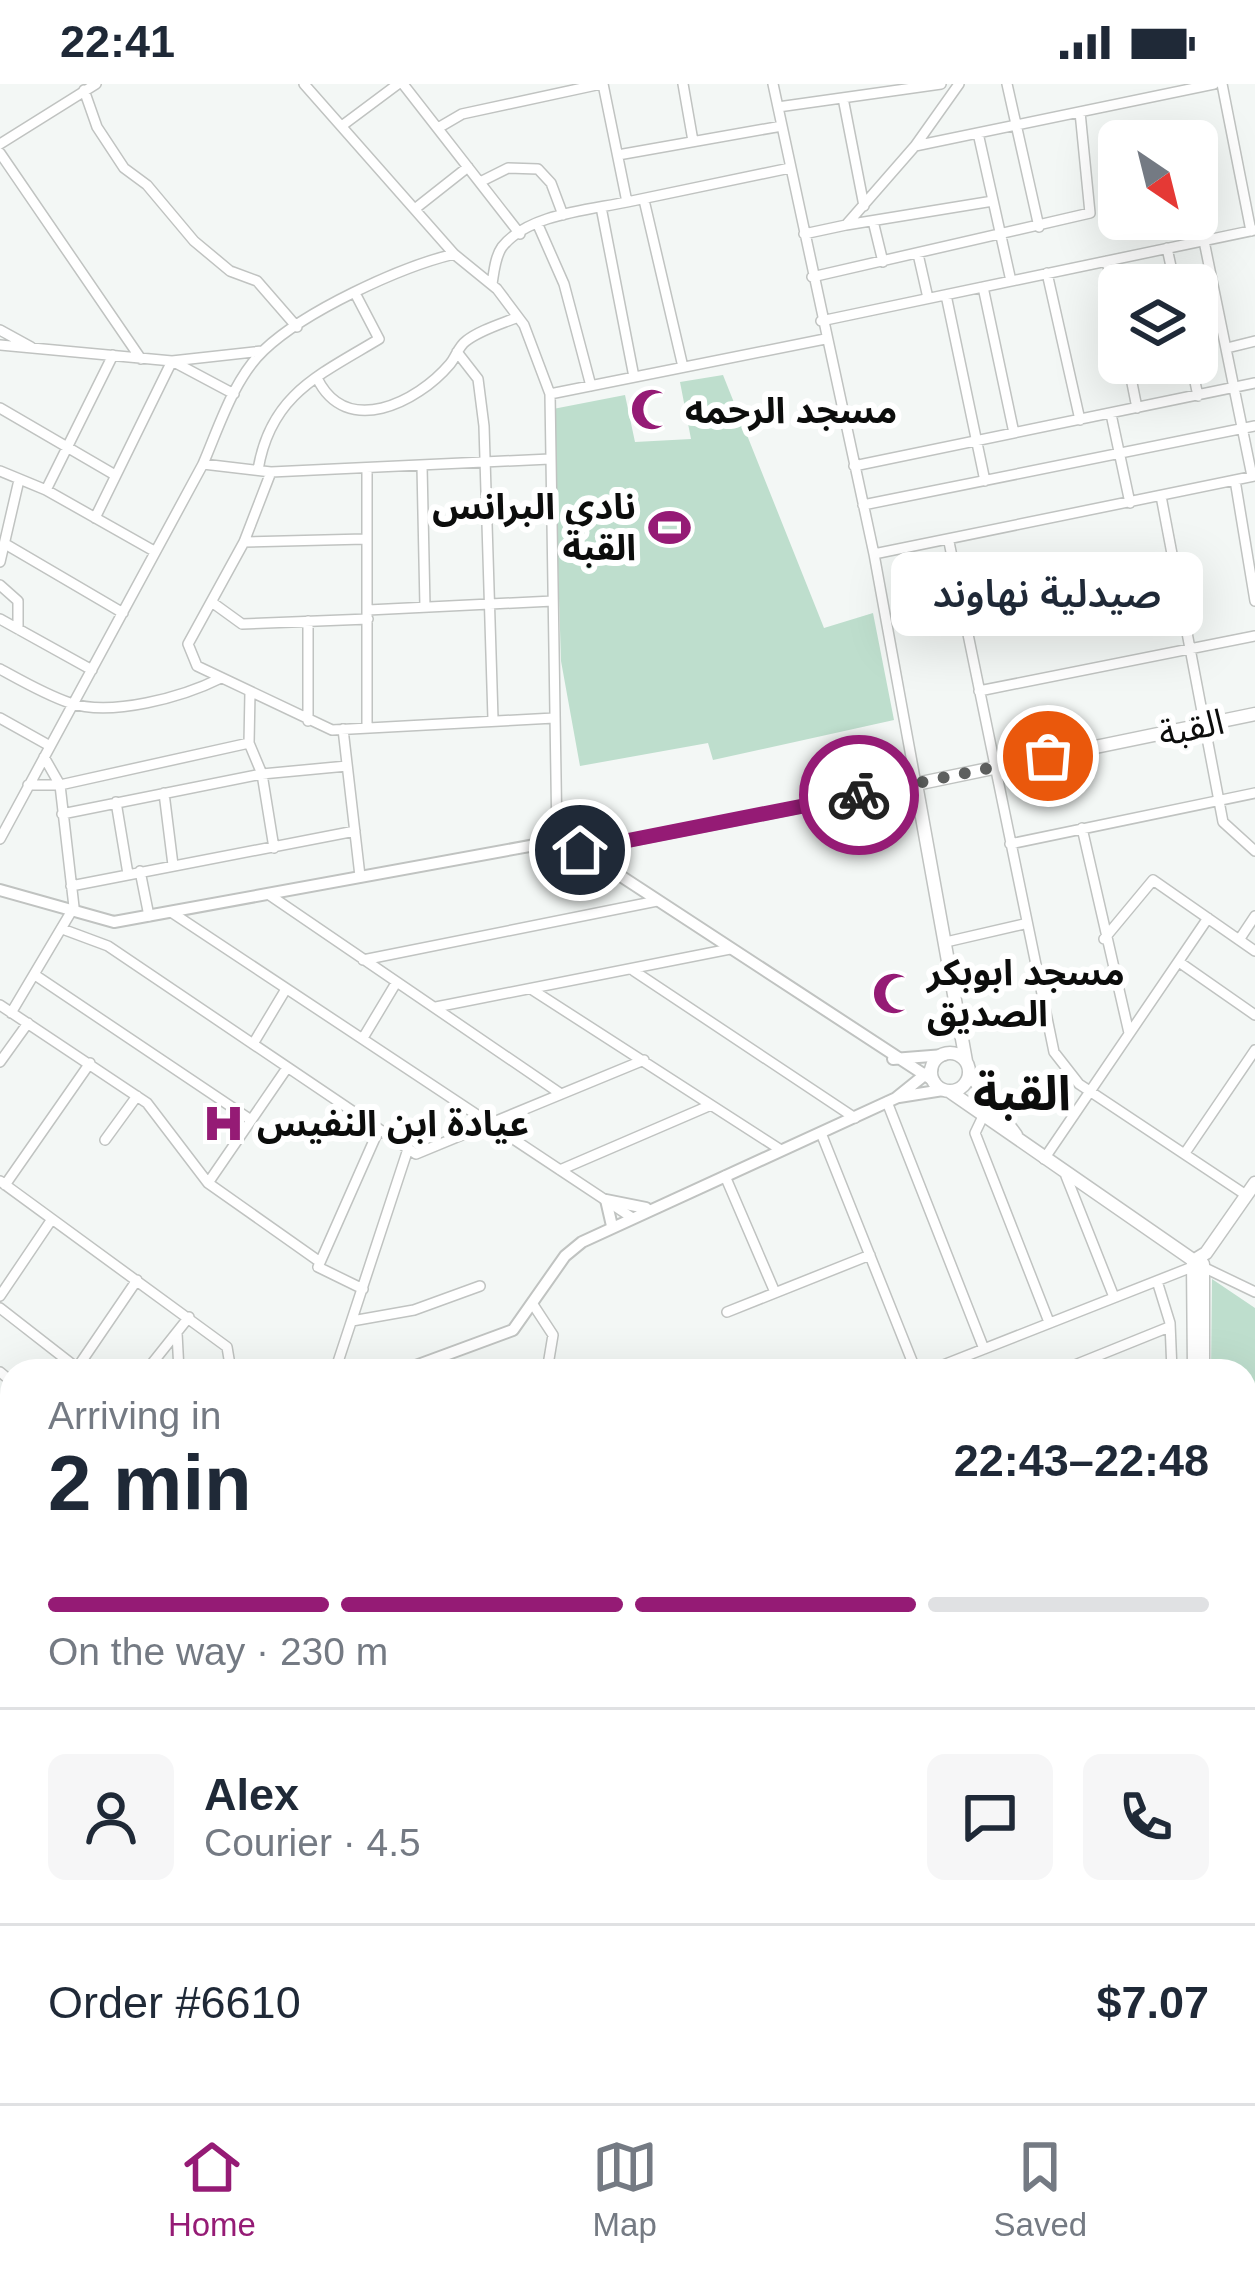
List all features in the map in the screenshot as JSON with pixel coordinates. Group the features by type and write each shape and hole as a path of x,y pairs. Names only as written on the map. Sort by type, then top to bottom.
{"main road":[{"name":"القبة","path":"916,784 1255,714"},
{"path":"916,784 968,1067 965,1084 936,1082"},
{"path":"936,1082 944,1055 968,1067 990,1105 1021,1141"},
{"path":"936,1082 1066,1176 1198,1262"},
{"path":"1198,1359 1198,1262 1251,1189"}],"street":[{"path":"67,84 81,92 97,128 124,168 160,198 194,241 230,271 257,281 297,327"},
{"path":"97,84 0,149 141,359"},
{"path":"304,84 454,254 492,284 518,317 550,394 557,841"},
{"path":"343,125 401,84 520,234"},
{"path":"438,128 462,114 602,84 627,202"},
{"path":"683,84 693,141"},
{"path":"580,850 916,784 874,554 824,339 773,84"},
{"path":"778,107 885,88 941,84"},
{"path":"846,225 915,146 959,84"},
{"path":"1007,84 1039,227"},
{"path":"1131,84 1135,100"},
{"path":"821,321 1253,231 1218,84 915,146"},
{"path":"843,98 864,206"},
{"path":"812,277 1039,227 1092,210 1080,112"},
{"path":"618,155 782,126"},
{"path":"978,133 1011,281"},
{"path":"416,208 468,167"},
{"path":"480,182 508,168 538,169 550,182 563,215"},
{"path":"492,284 503,246 563,215 790,168"},
{"path":"644,200 683,367"},
{"path":"804,234 993,201"},
{"path":"601,207 634,377"},
{"path":"873,221 883,262"},
{"path":"538,225 564,284 591,386"},
{"path":"874,554 1253,476 1249,428 1235,387 1204,241"},
{"path":"1167,248 1170,264"},
{"path":"0,839 203,464 234,394 262,351 405,266 454,254"},
{"path":"918,254 928,298"},
{"path":"1047,274 1080,420"},
{"path":"983,287 1014,433"},
{"path":"258,470 272,419 316,377 381,337 356,295"},
{"path":"946,295 985,481"},
{"path":"316,377 332,400 366,412 382,411 442,371 468,339 518,317"},
{"path":"0,330 31,347"},
{"path":"550,394 824,339"},
{"path":"1227,348 1255,341"},
{"path":"0,345 172,361 262,351"},
{"path":"457,352 478,380 486,462 493,719"},
{"path":"46,490 112,355"},
{"path":"172,361 234,394"},
{"path":"95,518 172,361"},
{"path":"854,466 1255,383"},
{"path":"1132,384 1137,408"},
{"path":"1195,384 1198,396"},
{"path":"0,408 115,475"},
{"path":"1111,414 1130,503"},
{"path":"863,505 1249,428"},
{"path":"203,464 271,472 550,460"},
{"path":"422,466 424,607"},
{"path":"367,468 367,725"},
{"path":"0,471 46,490 154,551"},
{"path":"271,472 244,542 188,653 197,666 308,721 343,729 554,718"},
{"path":"0,562 20,480"},
{"path":"1235,480 1252,559 1255,601"},
{"path":"1161,496 1226,829 1255,851"},
{"path":"244,542 365,539"},
{"path":"949,542 1048,1036 1068,1075 1089,1092 1251,1189"},
{"path":"7,545 123,613"},
{"path":"966,619 1176,577"},
{"path":"0,585 18,601 18,629"},
{"path":"212,602 242,624 553,601"},
{"path":"0,619 92,670"},
{"path":"308,621 308,721"},
{"path":"979,691 1255,636"},
{"path":"0,669 74,705 151,699 220,678"},
{"path":"250,692 249,743 262,774 274,848"},
{"path":"0,718 50,746"},
{"path":"343,729 360,876"},
{"path":"28,785 60,785 249,743"},
{"path":"11,1012 65,930 74,907 60,785 44,757"},
{"path":"62,814 262,774 347,766"},
{"path":"1010,844 1255,793"},
{"path":"164,794 173,865"},
{"path":"116,802 148,916"},
{"path":"1082,828 1129,1033"},
{"path":"71,886 355,831"},
{"path":"2,895 74,907 115,922 557,841 580,850 936,1082"},
{"path":"1104,939 1149,881 1255,951"},
{"path":"267,893 561,1094"},
{"path":"362,960 657,901"},
{"path":"171,912 631,1217"},
{"path":"1239,940 1255,916"},
{"path":"1044,1159 1208,918"},
{"path":"108,946 115,922"},
{"path":"946,942 1024,924"},
{"path":"65,930 108,946 408,1149 425,1152 644,1060"},
{"path":"435,1008 730,949"},
{"path":"1179,962 1255,1015"},
{"path":"633,970 854,1118"},
{"path":"35,975 251,1120"},
{"path":"363,1038 396,983"},
{"path":"531,988 781,1150"},
{"path":"253,1044 286,989"},
{"path":"0,1005 137,1096 158,1113 208,1183 320,1262"},
{"path":"2,1056 28,1023"},
{"path":"1185,1153 1255,1050"},
{"path":"893,1058 944,1055"},
{"path":"90,1064 3,1183 189,1317 230,1350 230,1359"},
{"path":"208,1183 287,1068"},
{"path":"434,1359 513,1330 572,1248 631,1217 936,1082"},
{"path":"892,1100 936,1082"},
{"path":"105,1140 137,1096"},
{"path":"892,1100 984,1348"},
{"path":"560,1170 711,1105"},
{"path":"990,1105 975,1133 1049,1322"},
{"path":"363,1289 318,1267 380,1130"},
{"path":"820,1133 911,1359"},
{"path":"339,1359 408,1149"},
{"path":"725,1176 773,1290"},
{"path":"1066,1176 1114,1297"},
{"path":"606,1199 650,1209"},
{"path":"606,1199 612,1226"},
{"path":"0,1296 4,1280 52,1219"},
{"path":"727,1312 870,1255"},
{"path":"957,1359 1198,1262 1255,1292"},
{"path":"83,1359 137,1280"},
{"path":"1157,1281 1171,1359"},
{"path":"352,1321 414,1310 480,1286"},
{"path":"534,1306 553,1335 549,1359"},
{"path":"0,1308 63,1359"},
{"path":"156,1359 189,1317"},
{"path":"1090,1359 1169,1327"},
{"path":"177,1333 178,1359"}],"green space":[{"name":"نادي البرانس القبة","path":"723,375 824,628 873,613 894,720 713,760 708,743 580,766 561,661 553,409 625,395 635,442 691,439 680,382"},
{"path":"1212,1279 1255,1308 1255,1359 1211,1359"}],"way so far":[{"path":"859,795 1048,756"}],"place":[{"name":"مسجد الرحمه","path":"651,410"},
{"name":"نادي البرانس القبة","path":"670,527"},
{"name":"صيدلية نهاوند","path":"1048,756"},
{"name":"مسجد ابوبكر الصديق","path":"893,993"},
{"name":"عيادة ابن النفيس","path":"223,1123"}],"district":[{"name":"القبة","path":"1022,1093"}],"route":[{"path":"580,850 859,795"}]}
